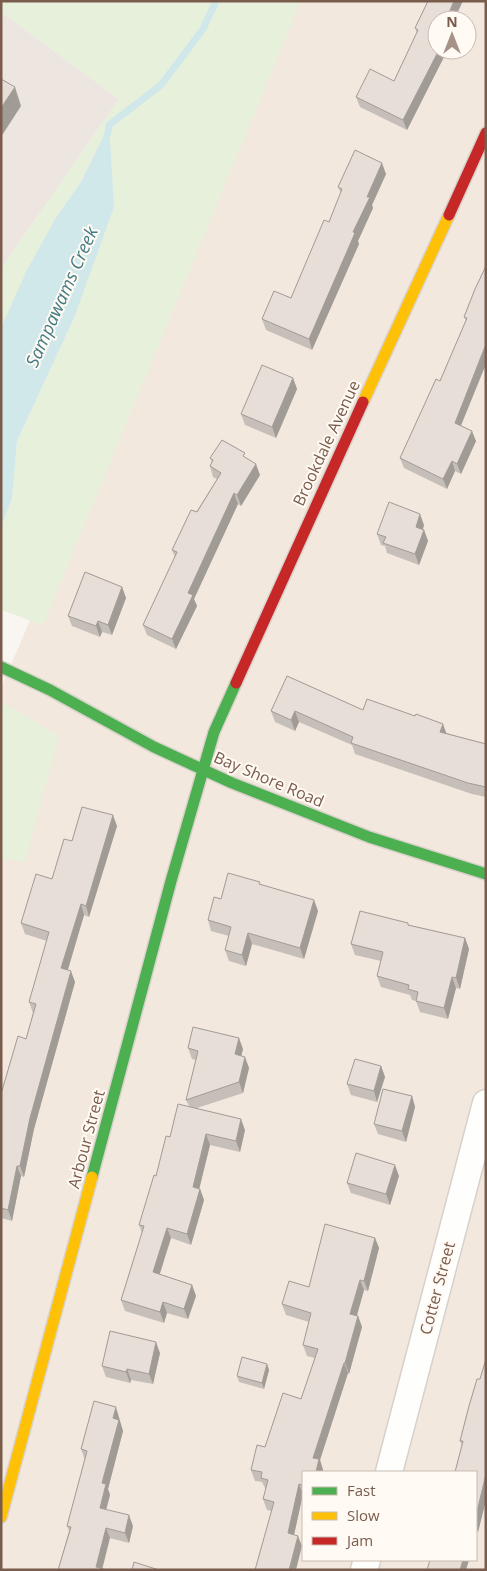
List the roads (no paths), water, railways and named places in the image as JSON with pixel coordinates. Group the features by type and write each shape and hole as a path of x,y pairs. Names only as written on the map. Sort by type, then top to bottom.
{"street":[{"name":"Brookdale Avenue","path":"204,769 220,715 486,133"},
{"name":"Bay Shore Road","path":"5,662 50,690 154,747 285,805 369,837 486,874"},
{"name":"Arbour Street","path":"1,1517 169,890 204,769"},
{"name":"Cotter Street","path":"390,1471 486,1104"}],"water":[{"path":"109,125 114,207 74,318 17,441 12,499 1,527 1,328 26,272 55,219 81,182"}],"waterway":[{"name":"Sampawams Creek","path":"108,133 109,125 161,85 203,29 216,1"}]}
